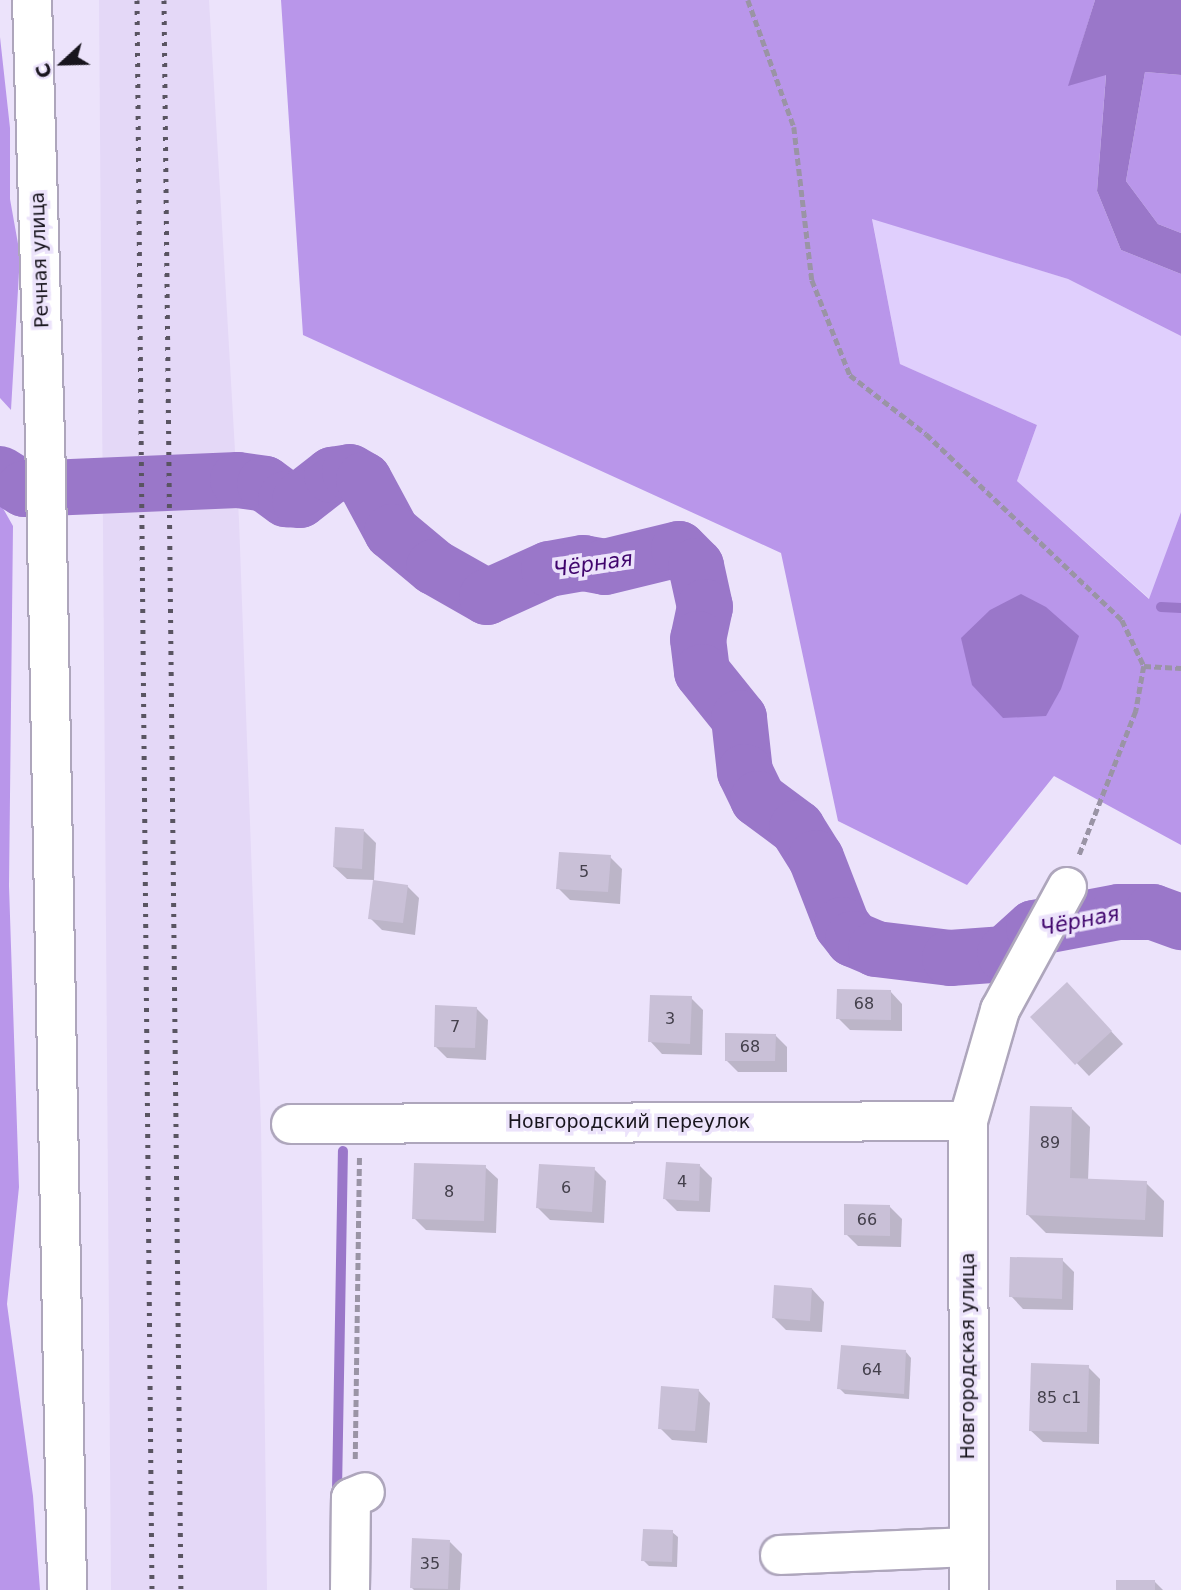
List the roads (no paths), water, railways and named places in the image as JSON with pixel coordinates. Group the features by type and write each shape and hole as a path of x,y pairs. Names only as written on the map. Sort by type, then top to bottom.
{"street":[{"name":"Речная улица","path":"32,0 46,431 67,1590"},
{"name":"Новгородская улица","path":"969,1590 968,1121 1000,1010 1028,964 1067,887"},
{"name":"Новгородский переулок","path":"291,1124 968,1121"},
{"path":"351,1590 358,1495"},
{"path":"780,1555 969,1547"}],"waterway":[{"name":"Чёрная","path":"0,474 24,489 238,480 265,484 286,499 300,500 332,475 350,472 364,480 392,532 434,567 487,597 549,569 583,563 605,567 679,549 696,566 705,607 698,639 702,672 739,718 745,772 758,799 797,828 816,858 842,925 853,939 876,949 950,958 1005,954 1034,928 1119,912 1153,912 1181,922"},
{"path":"1161,607 1181,608"},
{"path":"337,1491 343,1151"}],"railway":[{"path":"137,0 152,1590"},
{"path":"164,0 181,1590"}]}
